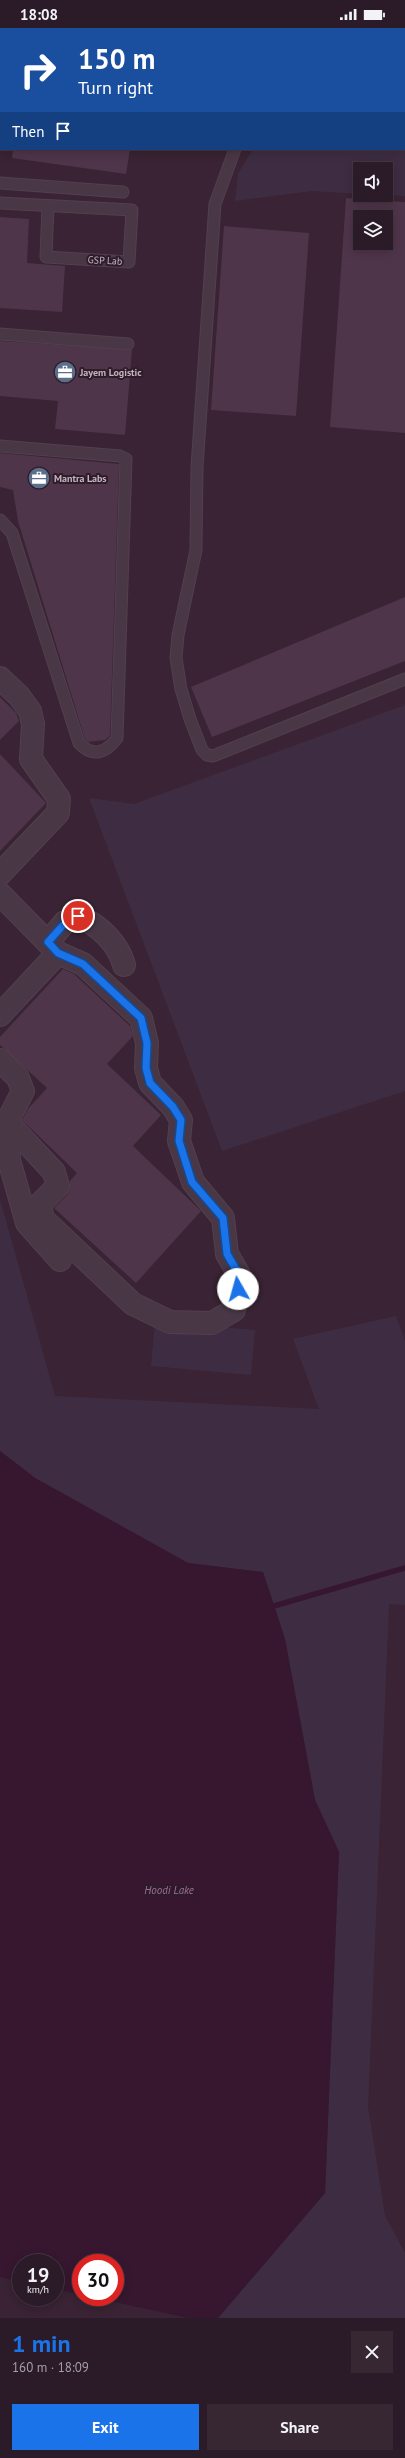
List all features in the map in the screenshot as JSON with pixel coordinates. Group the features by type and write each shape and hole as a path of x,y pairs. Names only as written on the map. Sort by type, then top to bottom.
{"street":[{"path":"0,678 20,696 30,711 33,724 31,758 59,799 58,813 0,874"},
{"path":"0,894 52,948 83,964 141,1018 147,1043 146,1068 150,1083 173,1107 181,1120 179,1141 192,1182 223,1218 227,1254 241,1278 234,1310 212,1323 170,1322 134,1304 43,1219 40,1204 58,1186 54,1172 7,1122"},
{"path":"0,1015 52,948 66,922 78,916 91,922 120,950 124,965"},
{"path":"0,1060 18,1078 23,1091 7,1122 9,1160 27,1223 60,1260"}],"lane":[{"path":"235,150 215,204 197,467 196,550 178,635 176,658 181,688 190,719 202,750 207,755 213,756 405,679"},
{"path":"0,183 123,192"},
{"name":"GSP Lab","path":"0,203 132,210 129,262 46,257 48,206"},
{"path":"0,334 128,344"},
{"path":"0,446 120,456 126,459 117,738 107,748 94,752 86,751 79,743 12,533 0,520"}],"shaded area":[{"path":"252,150 405,151 405,196 393,195 393,162 353,162 353,194 312,191 235,201 238,174"},
{"path":"405,705 405,1091 222,1151 89,798 134,804"},
{"path":"0,1199 55,1396 319,1409 293,1339 396,1316 405,1341 405,1605 389,1604 368,2107 385,2216 405,2253 405,2318 218,2318 325,2193 339,1852 315,1800 285,1639 263,1572 188,1563 35,1478 0,1451"},
{"path":"155,1321 255,1330 251,1375 151,1366"}],"water":[{"name":"Hoodi Lake","path":"0,1451 35,1478 188,1563 263,1572 285,1639 315,1800 339,1852 325,2193 218,2318 188,2318 124,2304 124,2254 72,2254 72,2293 64,2291 64,2254 12,2254 12,2280 0,2277"}],"building":[{"path":"13,150 130,150 126,174 12,158"},
{"path":"346,198 353,198 353,202 405,202 405,433 330,427"},
{"path":"0,217 29,219 27,263 65,266 62,312 0,308"},
{"path":"224,226 309,233 296,416 211,410"},
{"name":"Jayem Logistic","path":"0,341 132,350 125,435 55,429 58,401 0,396"},
{"path":"0,453 119,464 110,735 105,740 88,742 85,739 18,521 13,490 0,487"},
{"path":"405,597 405,661 212,737 191,687"},
{"path":"0,697 16,713 19,721 0,740"},
{"path":"0,754 46,803 0,851"},
{"path":"63,969 74,974 130,1026 133,1036 107,1064 161,1115 133,1146 201,1211 136,1283 54,1208 67,1195 70,1189 70,1181 77,1173 22,1120 28,1109 47,1088 0,1045 0,1037"}],"waterway":[{"path":"267,1608 405,1568"}],"place":[{"name":"Jayem Logistic","path":"65,372"},
{"name":"Mantra Labs","path":"39,478"}],"route":[{"path":"78,916 66,922 48,942 58,953 83,964 141,1018 147,1043 146,1068 150,1083 173,1107 181,1120 179,1141 192,1182 223,1218 227,1254 241,1278 238,1289"}]}
